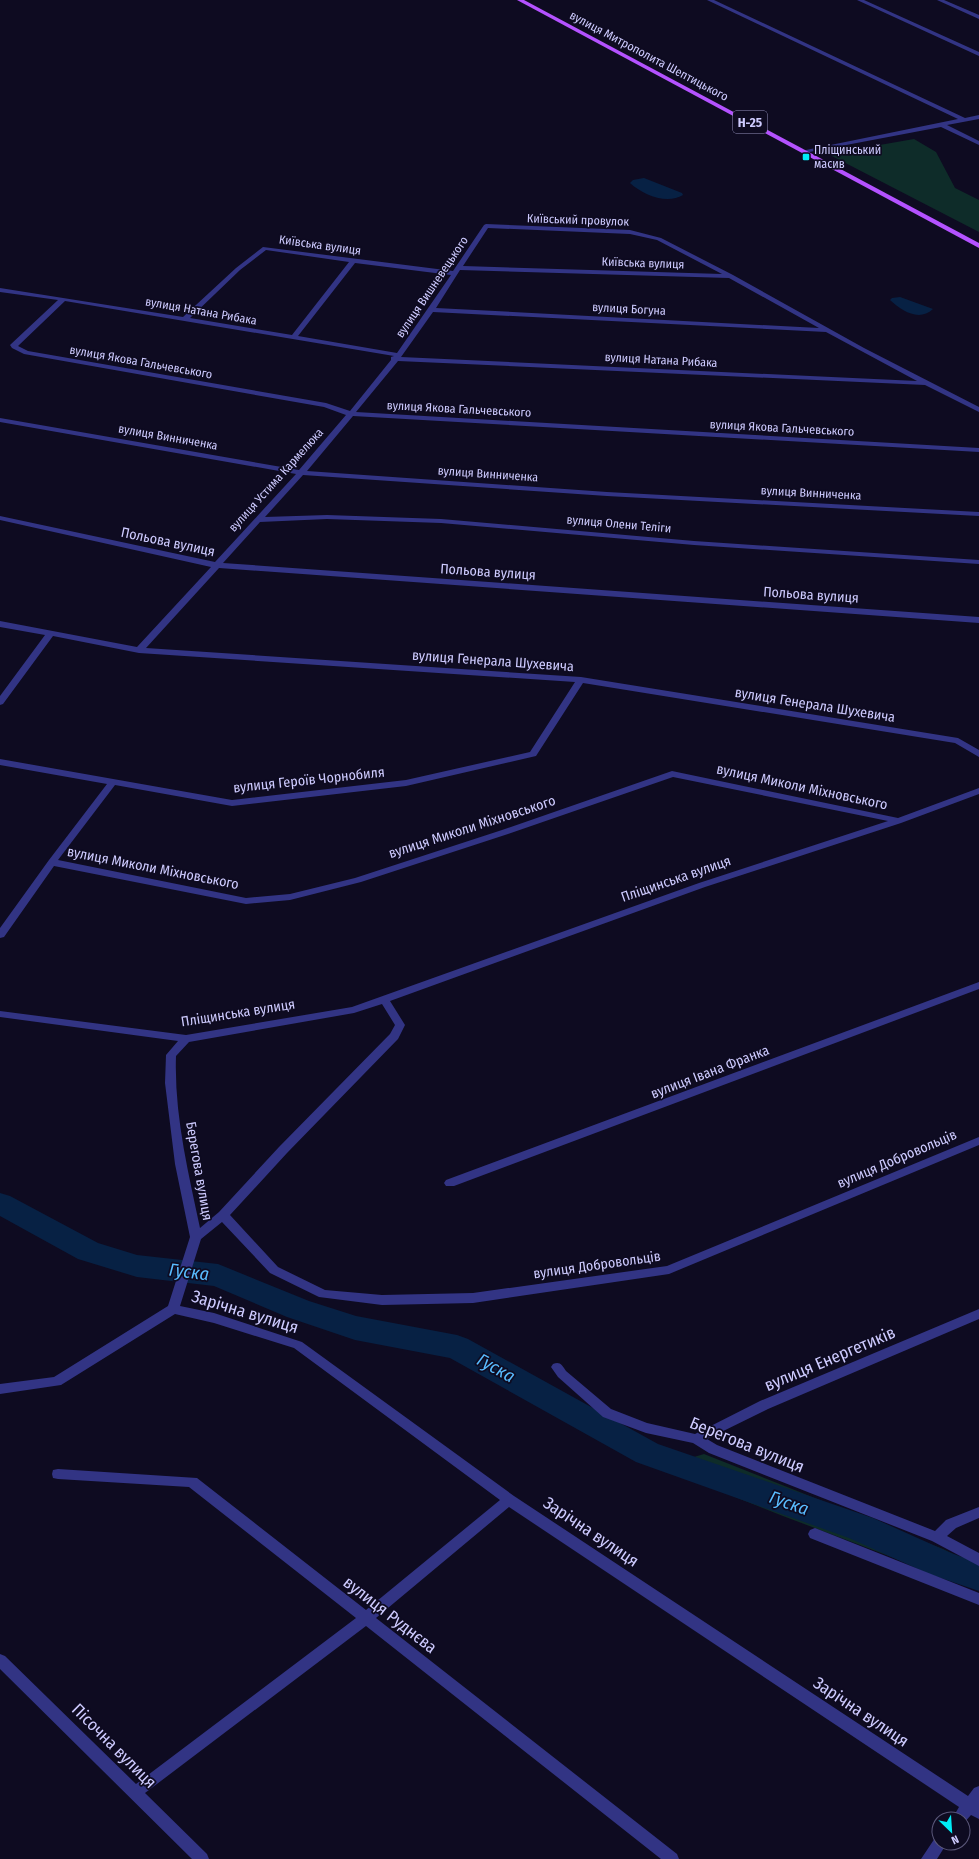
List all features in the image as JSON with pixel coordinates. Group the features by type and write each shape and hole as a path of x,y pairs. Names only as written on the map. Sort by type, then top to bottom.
{"main road":[{"name":"вулиця Митрополита Шептицького","path":"520,0 979,246"}],"street":[{"path":"710,0 964,120"},
{"path":"860,0 979,54"},
{"path":"940,0 979,17"},
{"path":"806,152 979,117"},
{"path":"942,125 979,143"},
{"name":"вулиця Вишневецького","path":"396,357 431,310 486,226"},
{"name":"Київський провулок","path":"486,226 630,232 659,238 731,276 827,330 979,410"},
{"name":"Київська вулиця","path":"184,320 238,269 265,248 353,261 457,271 731,276"},
{"path":"294,337 353,261"},
{"name":"вулиця Натана Рибака","path":"0,290 294,337 396,357 927,383"},
{"name":"вулиця Якова Гальчевського","path":"63,299 14,345 14,347 26,353 326,405 351,414 979,450"},
{"name":"вулиця Богуна","path":"431,310 827,330"},
{"name":"вулиця Устима Кармелюка","path":"139,650 215,565 301,473 351,414 396,357"},
{"name":"вулиця Винниченка","path":"0,420 301,473 607,494 979,514"},
{"name":"вулиця Олени Теліги","path":"257,520 327,517 441,521 694,543 979,562"},
{"name":"Польова вулиця","path":"0,518 215,565 979,620"},
{"name":"вулиця Генерала Шухевича","path":"0,624 139,650 581,680 958,741 979,754"},
{"path":"0,702 50,634"},
{"name":"вулиця Героїв Чорнобиля","path":"0,762 232,803 406,783 533,754 581,680"},
{"name":"вулиця Миколи Міхновського","path":"52,862 246,900 290,897 358,880 506,832 672,774 898,820"},
{"path":"0,935 52,862 113,782"},
{"name":"Пліщинська вулиця","path":"0,1014 186,1039 354,1010 702,885 898,820 979,791"},
{"name":"вулиця Івана Франка","path":"450,1183 979,985"},
{"path":"196,1237 223,1215 283,1150 394,1036 400,1025 384,999"},
{"name":"Берегова вулиця","path":"173,1309 196,1237 181,1164 170,1083 171,1055 186,1039"},
{"name":"вулиця Добровольців","path":"223,1215 274,1270 323,1294 382,1300 473,1298 669,1270 979,1140"},
{"path":"0,1389 57,1382 173,1309"},
{"name":"Зарічна вулиця","path":"173,1309 214,1318 298,1345 509,1500 974,1809"},
{"name":"вулиця Енергетиків","path":"696,1438 764,1405 979,1314"},
{"name":"Берегова вулиця","path":"557,1366 562,1374 607,1413 646,1428 696,1438 713,1449 937,1538 979,1560"},
{"name":"вулиця Руднєва","path":"58,1474 192,1482 672,1859"},
{"path":"136,1792 365,1619 509,1500"},
{"path":"937,1538 951,1524 979,1512"},
{"path":"815,1534 979,1599"},
{"name":"Пісочна вулиця","path":"0,1660 136,1792 202,1859"},
{"path":"974,1809 979,1793"}],"green space":[{"path":"914,139 936,152 955,188 979,200 979,232 828,154"},
{"path":"704,1454 943,1549 979,1567 979,1590 783,1516 660,1467"}],"water":[{"path":"644,178 682,193 683,195 677,198 663,199 648,195 630,183 633,180"},
{"path":"900,297 933,309 922,315 911,314 890,300 892,298"}],"waterway":[{"name":"Гуска","path":"0,1203 88,1251 137,1266 218,1275 298,1309 355,1328 457,1347 647,1453 861,1528 941,1564 979,1577"}],"place":[{"name":"Пліщинський масив","path":"806,157"}]}
